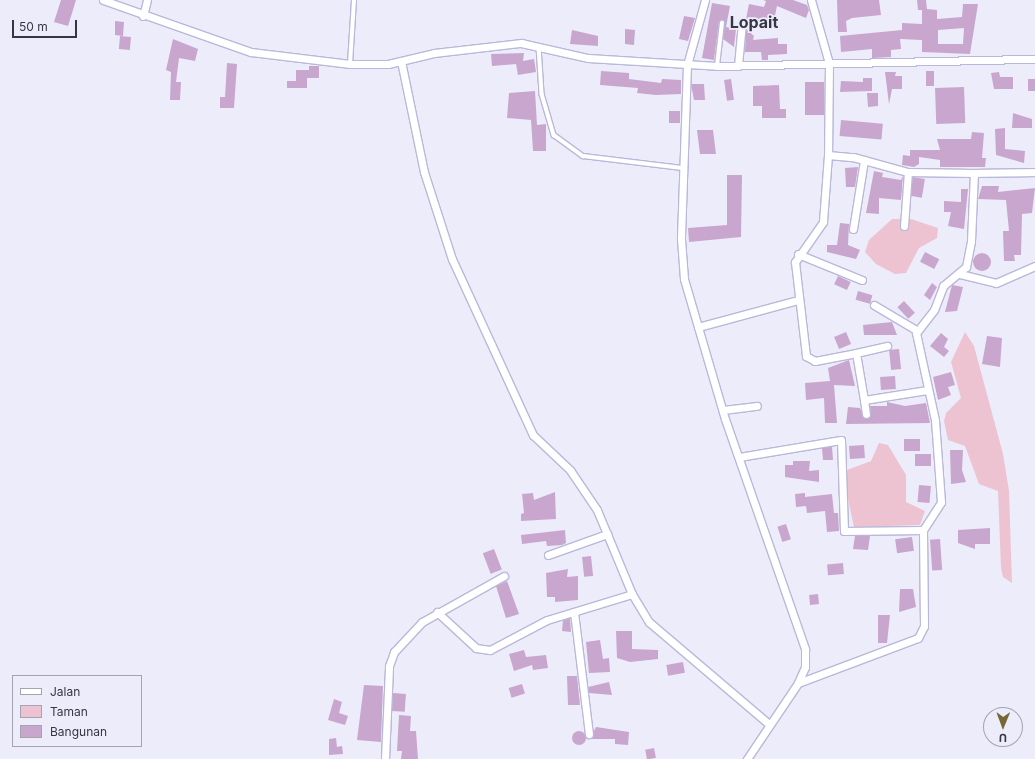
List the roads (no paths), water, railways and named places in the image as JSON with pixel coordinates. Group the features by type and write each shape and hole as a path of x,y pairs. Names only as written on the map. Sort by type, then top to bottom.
{"street":[{"path":"103,0 143,16 251,52 350,64 401,60 493,44 521,43 588,58 717,66 1035,58"},
{"path":"143,16 147,0"},
{"path":"705,0 687,65 682,168 682,258 698,327 723,410 802,636 805,667 798,682 747,759"},
{"path":"811,0 829,63 828,156 822,222 798,254 795,262 798,300 807,358 815,361 888,346"},
{"path":"738,66 742,22"},
{"path":"401,60 424,172 452,259 533,435 570,470 597,510 632,594 649,622 769,724"},
{"path":"828,156 864,160 908,172 1035,172"},
{"path":"853,229 864,160"},
{"path":"904,226 908,172"},
{"path":"916,330 934,310 943,286 960,274 966,267 970,249 974,173"},
{"path":"798,254 862,280"},
{"path":"960,274 996,283 1035,266"},
{"path":"698,327 798,300"},
{"path":"798,682 918,638 924,626 923,530 941,502 935,420 927,390 916,330 874,306"},
{"path":"856,353 866,414"},
{"path":"864,400 927,390"},
{"path":"723,410 757,406"},
{"path":"739,457 841,440 844,531 923,530"},
{"path":"548,555 608,534"},
{"path":"385,759 389,666 403,639 437,612 504,576"},
{"path":"437,612 482,651 497,648 547,620 632,594"},
{"path":"574,612 588,734"}],"lane":[{"path":"350,64 354,0"},
{"path":"717,66 722,23"},
{"path":"539,47 545,109 554,135 583,156 682,168"}],"district":[{"name":"Lopait","path":"754,22"}]}
